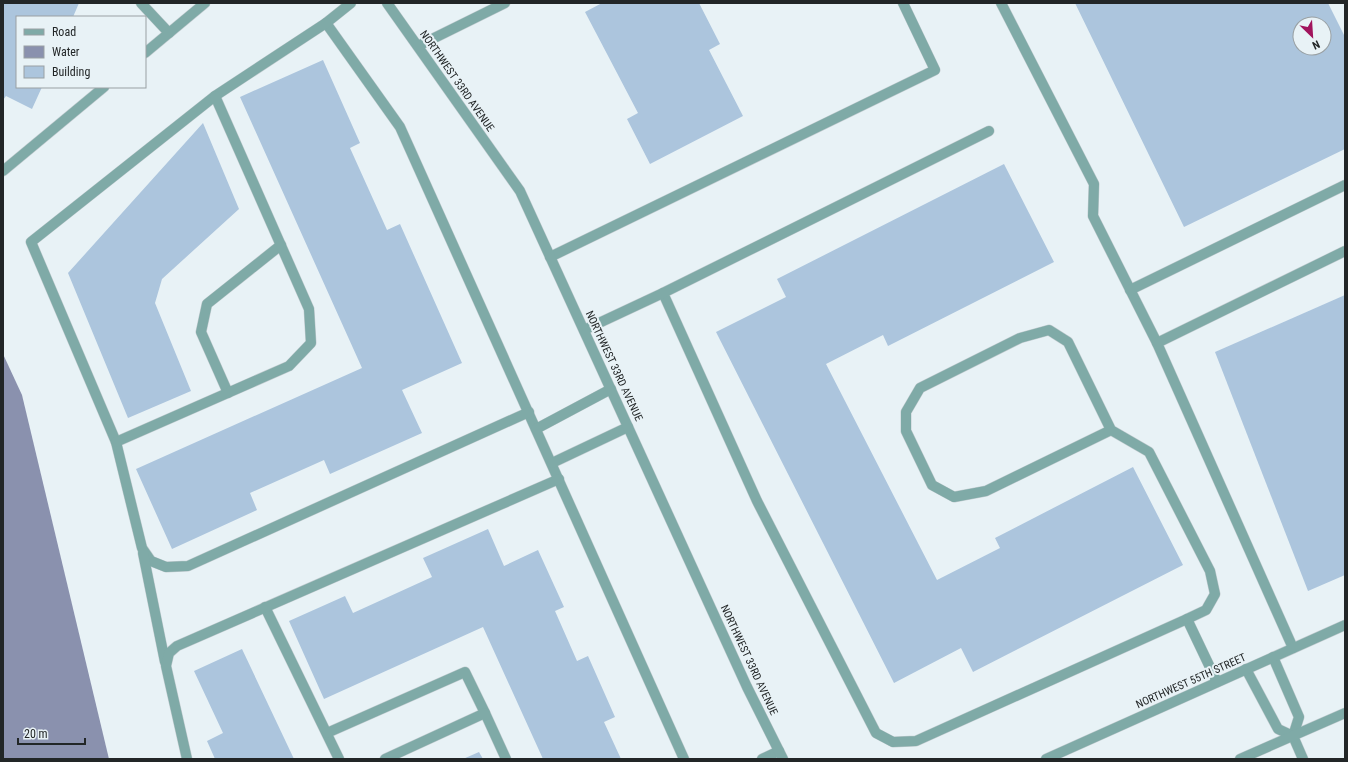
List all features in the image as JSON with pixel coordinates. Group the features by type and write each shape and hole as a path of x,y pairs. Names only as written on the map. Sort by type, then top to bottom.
{"street":[{"path":"141,3 170,33"},
{"path":"146,52 205,3"},
{"path":"187,759 142,548 116,442 31,242 215,96 326,23 351,3"},
{"name":"NORTHWEST 33RD AVENUE","path":"387,3 520,191 747,687 782,755"},
{"path":"418,46 505,3"},
{"path":"550,257 935,70 903,3"},
{"path":"1001,3 1094,184 1092,216 1157,343 1293,648"},
{"path":"326,23 400,127 684,759"},
{"path":"3,171 103,88"},
{"path":"116,442 289,366 311,342 309,309 215,96"},
{"path":"584,330 663,293 989,131"},
{"path":"1130,290 1345,185"},
{"path":"228,393 200,332 207,304 281,246"},
{"path":"1157,343 1345,251"},
{"path":"663,293 757,501 876,733 893,742 916,741 1206,610 1215,594 1210,571 1149,452 1111,430 1068,342 1049,330 1020,338 920,388 906,412 906,431 932,485 954,497 986,491 1111,430"},
{"path":"536,429 611,389"},
{"path":"142,548 151,561 166,567 188,566 529,412"},
{"path":"552,463 628,427"},
{"path":"166,666 169,653 177,646 559,479"},
{"path":"265,607 340,759"},
{"path":"1187,619 1217,682"},
{"name":"NORTHWEST 55TH STREET","path":"1046,759 1345,625"},
{"path":"1273,657 1299,717 1293,736 1303,759"},
{"path":"1246,669 1278,729 1293,736"},
{"path":"327,733 465,672 506,759"},
{"path":"384,759 485,713"},
{"path":"1240,759 1345,713"},
{"path":"762,759 782,755"}],"water":[{"path":"3,354 22,395 109,759 3,759"}],"building":[{"path":"3,3 79,3 73,16 16,16 16,88 42,88 32,109 6,96 3,100"},
{"path":"602,3 699,3 720,44 709,50 743,116 650,164 627,119 638,113 585,12"},
{"path":"1075,3 1328,3 1345,37 1345,149 1184,227"},
{"path":"323,60 360,143 350,148 387,230 400,224 462,363 402,390 422,433 330,474 324,460 250,493 257,510 172,549 136,469 362,368 240,97"},
{"path":"203,123 239,209 162,279 155,303 191,391 128,418 68,273"},
{"path":"1004,164 1054,262 888,346 883,335 826,364 937,580 1000,548 995,538 1133,467 1183,565 973,672 961,648 894,683 716,332 786,297 777,279"},
{"path":"1345,295 1345,575 1308,591 1215,352"},
{"path":"488,529 504,566 538,550 564,607 555,611 577,661 588,656 615,717 604,722 621,759 543,759 483,627 324,699 289,621 345,596 353,613 432,577 423,558"},
{"path":"242,649 294,759 215,759 207,741 223,733 194,671"},
{"path":"479,752 483,759 463,759"}]}
